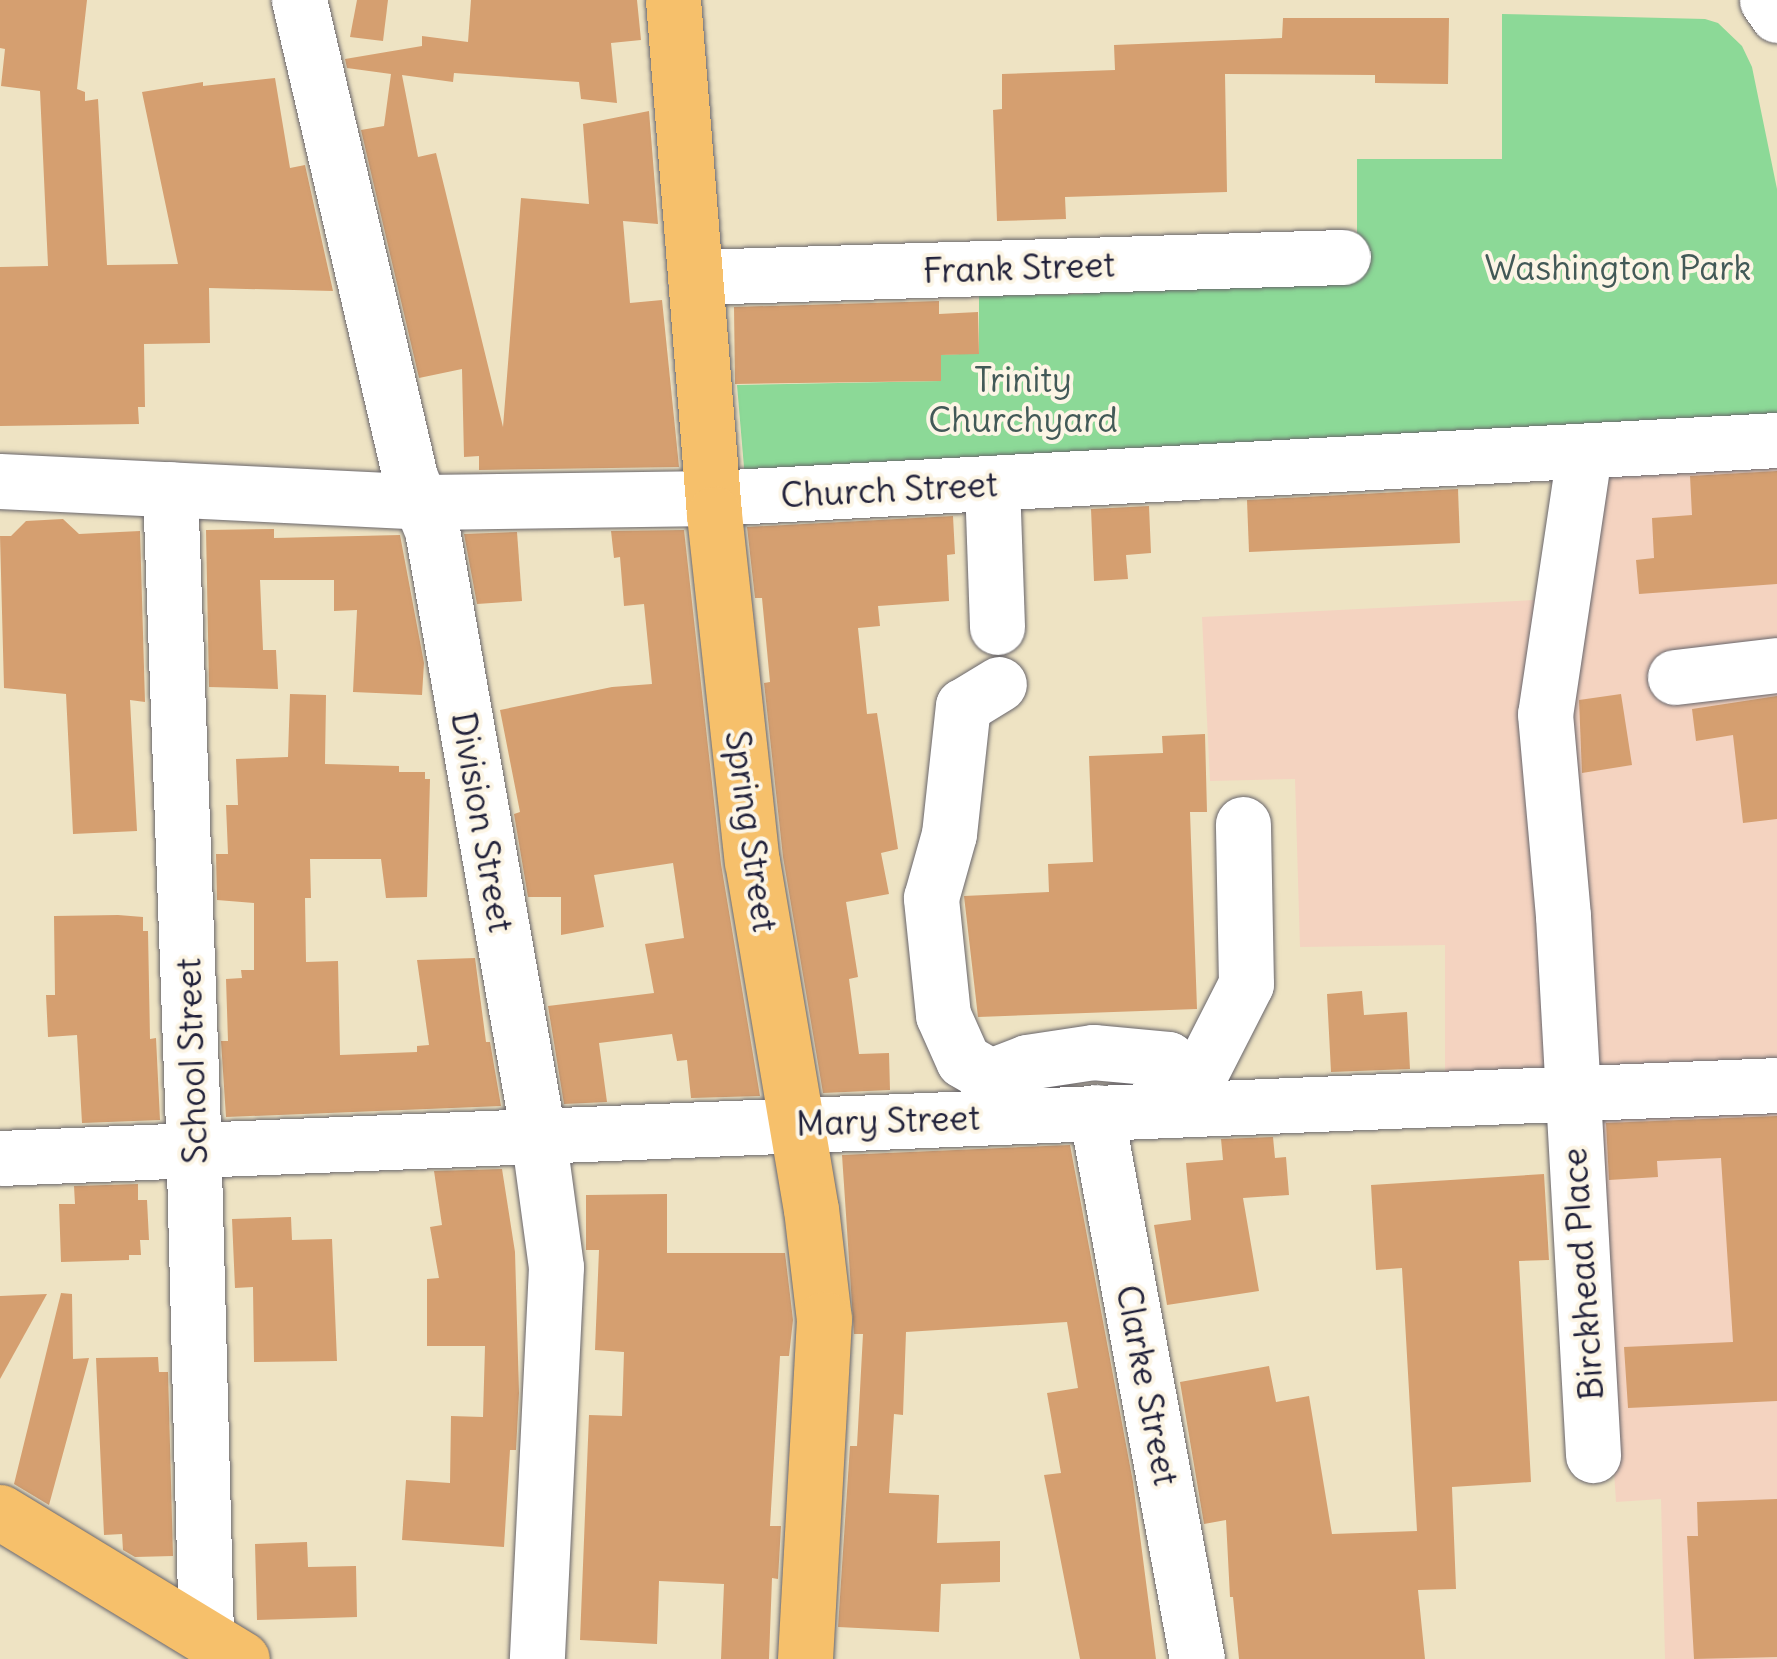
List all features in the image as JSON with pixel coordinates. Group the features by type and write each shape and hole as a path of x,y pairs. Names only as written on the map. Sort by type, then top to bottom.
{"main road":[{"name":"Spring Street","path":"673,0 713,498 752,860 824,1319 806,1659"},
{"path":"0,1512 221,1649"}],"street":[{"name":"Division Street","path":"299,0 410,478 432,530 538,1134 556,1267 537,1659"},
{"path":"1767,0 1777,15"},
{"name":"Frank Street","path":"696,277 1344,257"},
{"name":"Church Street","path":"0,481 422,502 713,498 1584,454 1777,440"},
{"name":"Birckhead Place","path":"1584,454 1545,714 1555,808 1593,1455"},
{"path":"992,483 997,627"},
{"name":"School Street","path":"170,489 194,1150 221,1649"},
{"path":"1675,677 1777,664"},
{"path":"999,684 963,706 949,834 931,898 944,1015 964,1060 989,1098 1004,1071 1027,1062 1093,1052 1168,1059 1199,1094 1246,984 1243,824"},
{"name":"Mary Street","path":"0,1158 796,1123 989,1098 1096,1112 1199,1094 1572,1093 1777,1084"},
{"name":"Clarke Street","path":"1096,1112 1197,1659"}],"shaded area":[{"path":"1777,460 1777,1659 1665,1659 1661,1499 1616,1502 1590,1091 1445,1097 1445,945 1300,947 1295,779 1210,781 1202,617 1536,600 1555,473"}],"green space":[{"name":"Washington Park","path":"1502,14 1705,19 1718,23 1742,46 1752,67 1777,189 1777,418 745,479 737,385 941,381 941,355 979,353 979,296 1083,294 1083,279 1357,270 1357,159 1502,159"}],"building":[{"path":"0,0 87,0 77,89 85,92 85,101 98,99 107,265 178,264 142,92 203,82 203,86 275,78 290,168 305,165 333,291 209,288 210,343 144,344 145,407 138,407 139,424 0,426 0,267 48,266 40,91 1,86 5,49 0,48"},
{"path":"357,0 388,0 383,41 350,37"},
{"path":"471,0 637,0 641,40 611,43 617,103 581,99 579,82 454,73 453,82 402,75 418,157 436,153 503,427 521,198 589,204 583,124 649,111 658,224 623,221 630,303 662,300 679,467 479,470 479,456 464,457 462,369 419,378 361,130 384,126 391,74 347,68 345,59 422,46 422,36 468,42"},
{"path":"1283,18 1449,18 1448,84 1375,83 1375,75 1225,74 1227,192 1065,197 1066,219 997,221 993,110 1002,109 1002,74 1115,70 1114,45 1282,38"},
{"path":"939,301 939,314 978,312 979,354 941,355 941,381 735,384 734,307"},
{"path":"1777,471 1777,584 1639,594 1636,560 1654,558 1652,518 1692,515 1690,476"},
{"path":"1458,489 1460,543 1249,552 1247,500"},
{"path":"1149,506 1151,553 1126,555 1128,579 1094,581 1091,509"},
{"path":"953,516 955,554 947,555 949,601 878,606 880,626 858,628 867,714 877,713 898,849 881,853 889,894 846,902 858,977 849,979 859,1054 889,1053 890,1090 823,1093 783,857 764,683 770,682 762,598 755,598 747,527"},
{"path":"63,519 79,534 140,531 145,702 130,700 137,831 73,834 66,694 4,688 0,536 11,536 26,521"},
{"path":"274,529 274,538 400,535 424,663 422,695 353,692 357,610 334,611 334,580 260,580 263,650 276,650 278,689 209,687 206,530"},
{"path":"684,530 721,864 760,1096 691,1098 687,1060 677,1061 672,1034 599,1043 607,1102 564,1104 548,1006 654,993 645,944 684,938 673,863 594,875 604,927 561,935 561,897 528,897 514,814 520,812 500,710 612,687 652,684 644,604 624,606 620,557 614,558 611,531"},
{"path":"517,532 522,601 477,604 464,534"},
{"path":"290,694 326,695 325,764 399,766 399,772 425,772 425,779 430,779 427,897 386,898 381,859 310,859 311,898 305,898 306,962 338,961 340,1055 417,1052 417,1046 429,1045 417,960 475,958 486,1042 490,1042 501,1106 226,1117 221,1041 228,1041 226,979 242,978 241,970 254,970 254,903 217,900 216,854 228,854 226,805 238,805 236,759 288,757"},
{"path":"1621,694 1632,765 1582,773 1579,700"},
{"path":"1777,696 1777,819 1743,823 1733,735 1696,741 1692,709"},
{"path":"1205,734 1207,812 1190,812 1197,1009 978,1017 964,896 1049,892 1048,864 1093,862 1089,756 1163,753 1162,736"},
{"path":"54,916 143,917 143,931 148,931 150,1039 156,1038 160,1120 82,1123 77,1035 48,1037 46,995 55,995"},
{"path":"1362,991 1364,1015 1407,1012 1410,1069 1331,1072 1327,994"},
{"path":"1777,1116 1777,1401 1628,1408 1624,1347 1733,1342 1721,1158 1657,1161 1658,1177 1609,1180 1606,1123"},
{"path":"1273,1137 1275,1158 1286,1157 1289,1195 1243,1198 1259,1291 1167,1305 1154,1225 1191,1220 1186,1163 1223,1160 1221,1139"},
{"path":"1070,1145 1133,1482 1156,1659 1080,1659 1044,1475 1061,1473 1047,1393 1078,1388 1067,1322 906,1332 903,1415 894,1414 889,1493 939,1495 937,1543 1000,1541 1000,1582 941,1584 939,1632 838,1627 850,1446 857,1446 863,1334 854,1334 842,1155"},
{"path":"502,1169 515,1252 519,1393 516,1450 510,1450 504,1547 402,1540 406,1480 450,1483 451,1416 483,1417 485,1346 427,1346 427,1279 439,1278 430,1227 442,1225 434,1171"},
{"path":"1544,1174 1549,1260 1519,1261 1531,1482 1452,1487 1456,1589 1418,1590 1425,1659 1239,1659 1230,1597 1226,1520 1204,1524 1180,1382 1269,1366 1276,1402 1309,1396 1332,1534 1417,1531 1402,1268 1376,1270 1371,1185"},
{"path":"138,1184 138,1200 147,1200 149,1240 140,1240 141,1255 129,1255 129,1260 61,1262 59,1204 75,1204 74,1186"},
{"path":"667,1194 667,1253 785,1253 793,1320 789,1356 780,1356 770,1526 781,1526 778,1579 772,1578 769,1659 721,1659 724,1584 659,1581 657,1644 580,1640 589,1415 622,1416 624,1352 595,1350 599,1250 586,1250 586,1195"},
{"path":"291,1217 292,1240 332,1239 337,1361 254,1362 253,1287 235,1288 232,1219"},
{"path":"61,1293 72,1294 73,1359 89,1358 49,1505 14,1484"},
{"path":"47,1294 0,1379 0,1296"},
{"path":"158,1357 159,1372 168,1372 173,1556 135,1557 123,1550 122,1534 104,1535 96,1358"},
{"path":"1777,1499 1777,1657 1694,1659 1687,1536 1698,1536 1697,1502"},
{"path":"307,1542 308,1567 356,1566 357,1617 257,1620 255,1544"}],"park label":[{"name":"Trinity Churchyard","path":"1023,399"}]}
